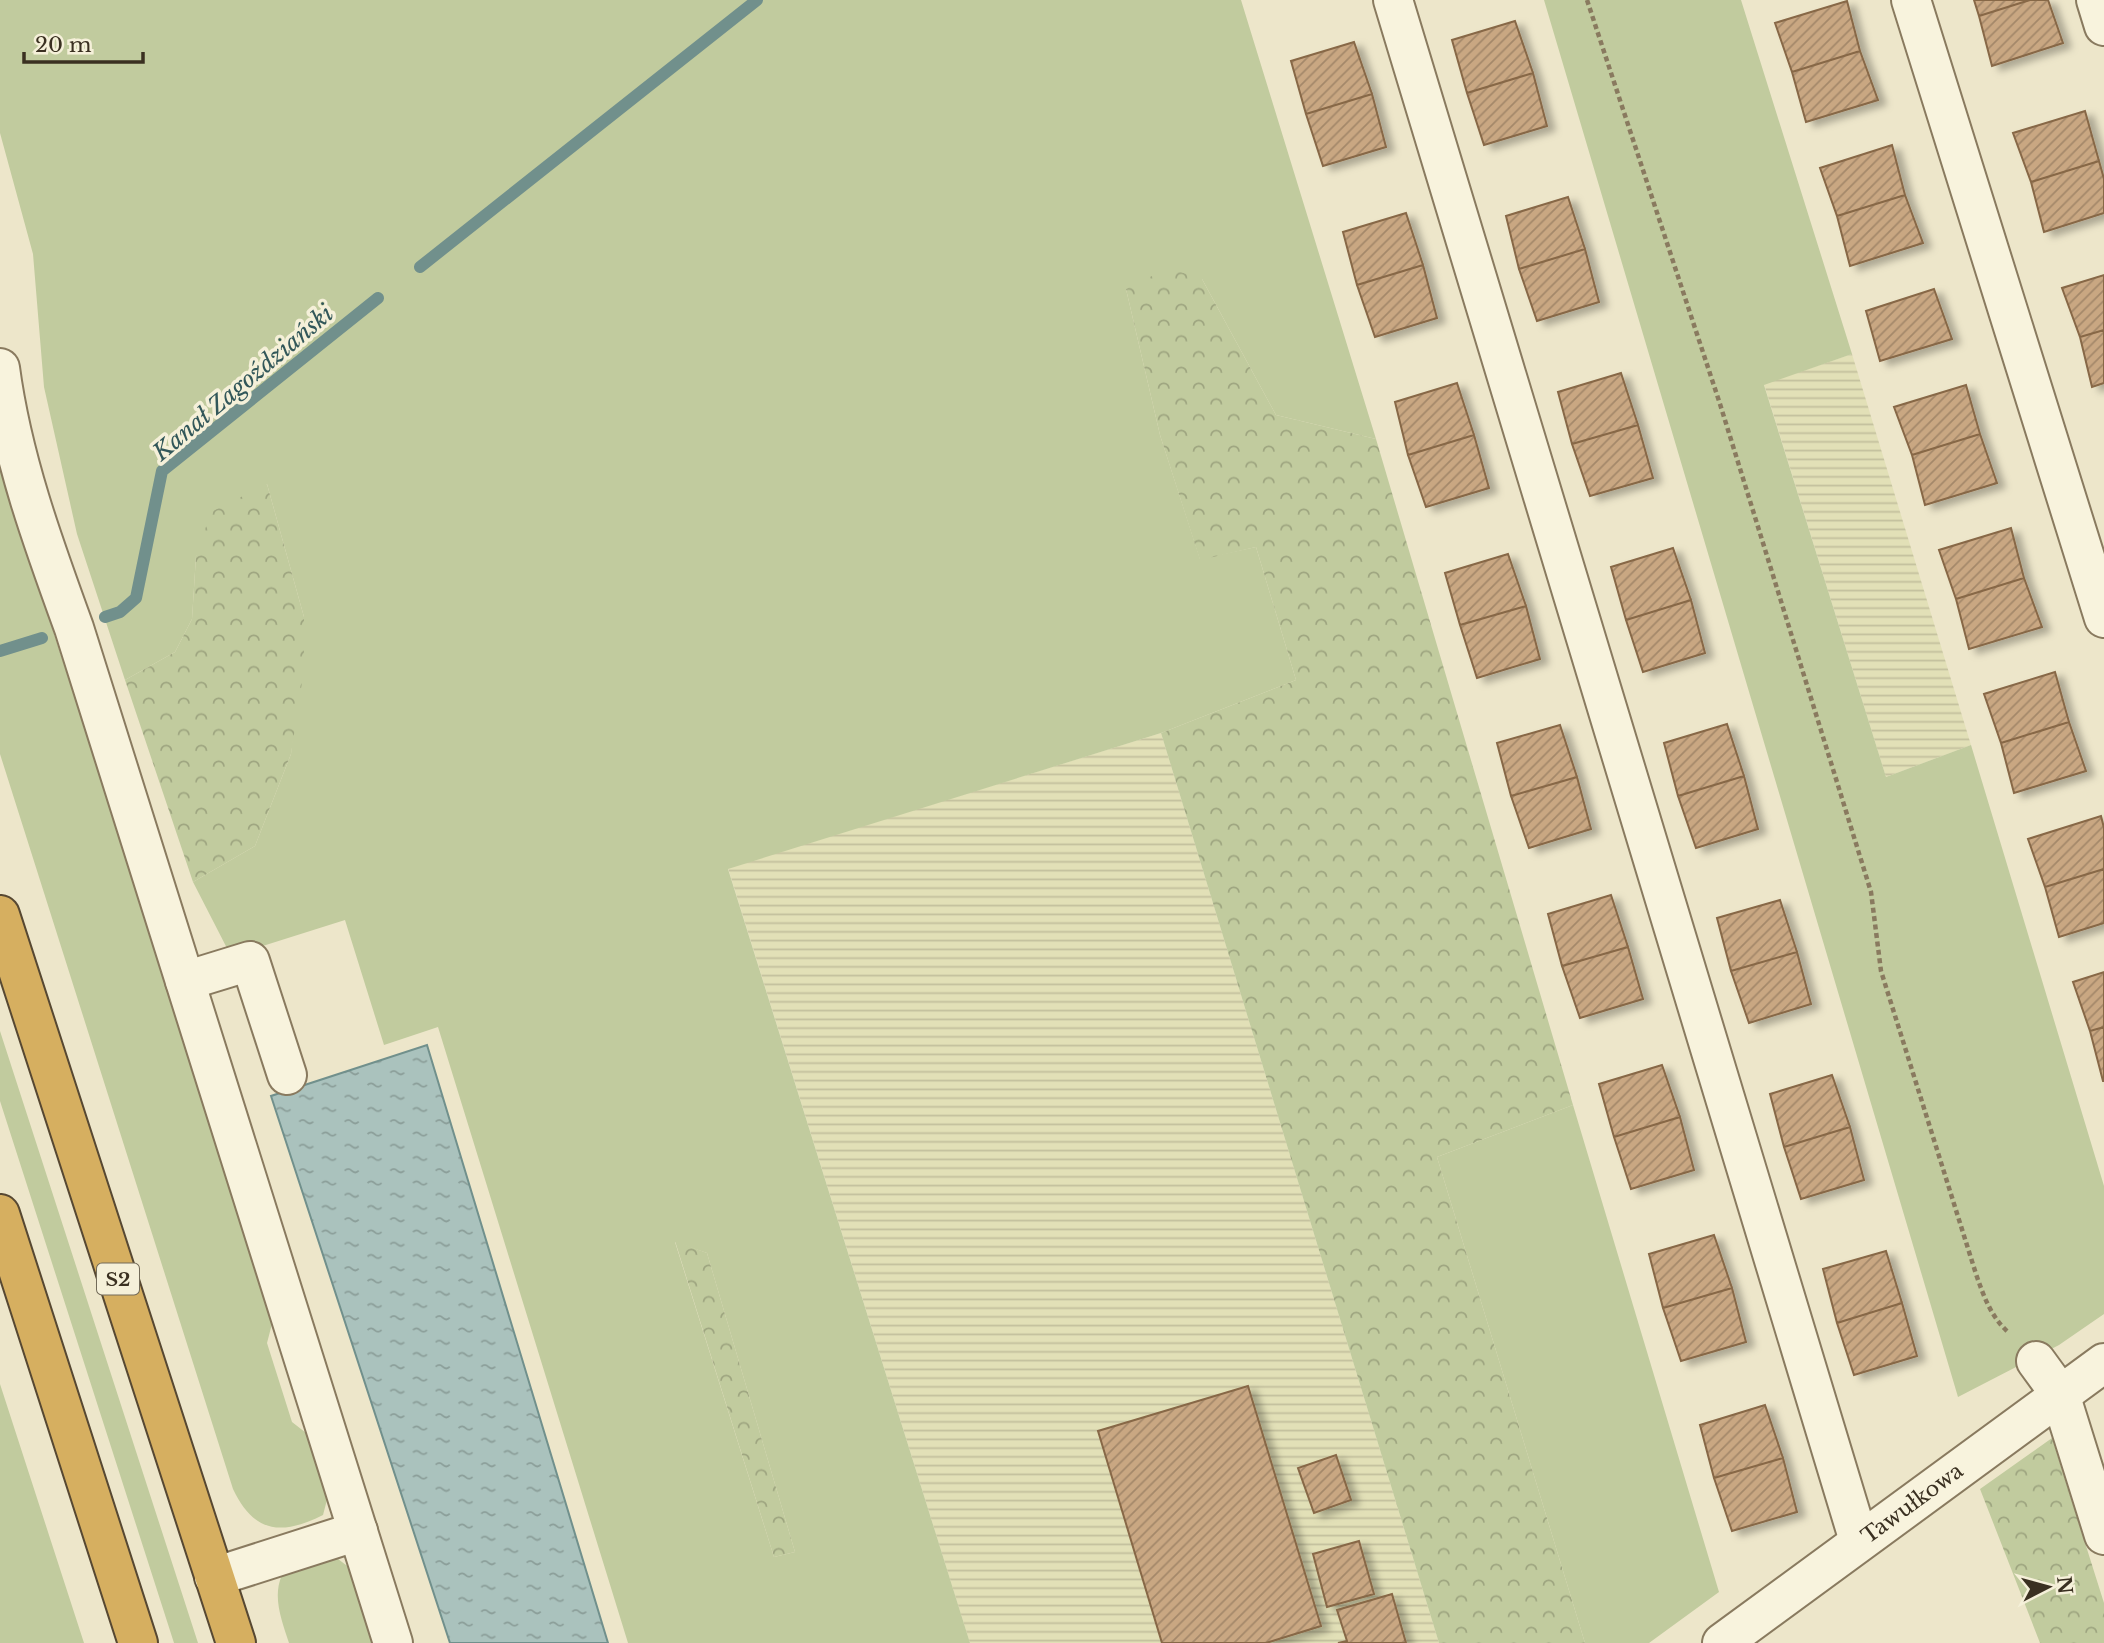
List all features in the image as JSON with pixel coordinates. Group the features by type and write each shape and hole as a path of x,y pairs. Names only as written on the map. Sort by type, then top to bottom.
{"highway":[{"name":"S2","path":"0,915 236,1643"},
{"path":"0,1214 138,1643"}],"street":[{"path":"1393,0 1859,1541"},
{"path":"1911,0 2104,618"},
{"path":"2096,0 2104,26"},
{"path":"0,368 8,426 34,515 74,628 393,1643"},
{"path":"184,981 250,961 287,1075"},
{"path":"2036,1361 2060,1394 2104,1535"},
{"name":"Tawułkowa","path":"1723,1643 2104,1363"},
{"path":"214,1577 358,1531"}],"path":[{"path":"1587,0 1720,404 1871,892 1881,971 1976,1274 1986,1303 1997,1323 2036,1361"}],"shaded area":[{"path":"1852,354 1971,745 1886,777 1764,384"},
{"path":"1161,733 1439,1643 970,1643 728,868"}],"green space":[{"path":"0,0 1241,0 1376,439 1276,415 1202,279 1126,289 1160,435 1200,559 1256,547 1296,680 1161,733 728,869 970,1643 628,1643 438,1027 384,1045 345,920 231,956 193,882 255,846 291,754 304,617 267,484 196,556 192,619 175,652 125,680 77,534 44,387 33,254 0,133","holes":["675,1242 707,1253 795,1552 774,1557"]},
{"path":"1544,0 1741,0 1852,354 1764,385 1886,777 1971,745 2104,1186 2104,1314 2059,1345 1958,1397"},
{"path":"1168,268 1202,279 1276,415 1376,439 1573,1105 1437,1157 1585,1643 1439,1643 1161,733 1296,680 1256,547 1200,560 1160,435 1126,289"},
{"path":"0,448 18,522 274,1316 267,1343 292,1422 310,1436 328,1496 323,1515 294,1526 282,1528 260,1522 241,1504 233,1489 0,754"},
{"path":"267,484 304,617 304,669 291,754 255,846 193,882 125,680 175,652 192,619 196,556 211,512"},
{"path":"0,1031 198,1643 174,1643 0,1101"},
{"path":"1573,1105 1719,1592 1649,1643 1585,1643 1437,1157"},
{"path":"675,1241 707,1253 795,1552 774,1557"},
{"path":"0,1384 84,1643 0,1643"},
{"path":"2052,1438 2104,1603 2104,1643 2040,1643 1980,1489"},
{"path":"334,1556 350,1568 376,1643 289,1643 278,1600 282,1575"}],"water":[{"path":"427,1045 608,1643 450,1643 271,1096"}],"building":[{"path":"1974,0 2030,0 1979,16"},
{"path":"2030,0 2048,0 2063,43 1992,66 1979,16"},
{"path":"1847,1 1860,51 1792,72 1775,23"},
{"path":"1515,21 1533,73 1467,93 1452,40"},
{"path":"1354,42 1372,94 1306,114 1291,61"},
{"path":"1860,51 1878,100 1806,122 1792,72"},
{"path":"1533,73 1547,126 1484,145 1467,93"},
{"path":"1372,94 1386,147 1323,166 1306,114"},
{"path":"2085,111 2099,161 2031,182 2013,133"},
{"path":"1892,145 1905,195 1837,216 1820,168"},
{"path":"2099,161 2104,179 2104,213 2044,232 2031,182"},
{"path":"1905,195 1923,243 1850,266 1837,216"},
{"path":"1568,197 1585,249 1519,269 1506,216"},
{"path":"1406,213 1423,265 1357,285 1343,232"},
{"path":"1585,249 1599,302 1537,321 1519,269"},
{"path":"1423,265 1437,318 1375,337 1357,285"},
{"path":"2104,275 2104,330 2080,337 2062,288"},
{"path":"1934,289 1952,339 1880,361 1866,311"},
{"path":"2104,330 2104,383 2092,387 2080,337"},
{"path":"1621,373 1638,425 1572,444 1558,392"},
{"path":"1457,383 1474,435 1408,455 1395,402"},
{"path":"1966,385 1980,434 1912,455 1894,407"},
{"path":"1638,425 1653,478 1590,496 1572,444"},
{"path":"1980,434 1997,483 1925,505 1912,455"},
{"path":"1474,435 1489,488 1426,507 1408,455"},
{"path":"2011,528 2024,578 1956,599 1939,550"},
{"path":"1673,548 1691,600 1626,620 1611,567"},
{"path":"1508,554 1526,606 1460,625 1445,573"},
{"path":"2024,578 2042,627 1969,649 1956,599"},
{"path":"1691,600 1705,653 1643,672 1626,620"},
{"path":"1526,606 1540,659 1477,678 1460,625"},
{"path":"2055,672 2069,722 2001,743 1984,694"},
{"path":"2069,722 2086,771 2014,793 2001,743"},
{"path":"1727,724 1744,776 1678,796 1664,743"},
{"path":"1560,725 1577,777 1511,796 1497,743"},
{"path":"1744,776 1758,829 1696,848 1678,796"},
{"path":"1577,777 1591,829 1529,848 1511,796"},
{"path":"2101,816 2104,828 2104,869 2045,887 2028,839"},
{"path":"2104,869 2104,923 2059,937 2045,887"},
{"path":"1611,895 1628,947 1562,966 1548,914"},
{"path":"1780,900 1797,952 1731,971 1717,918"},
{"path":"1628,947 1643,999 1580,1018 1562,966"},
{"path":"1797,952 1811,1004 1749,1023 1731,971"},
{"path":"2104,972 2104,1027 2090,1031 2073,982"},
{"path":"2104,1027 2104,1081 2103,1081 2090,1031"},
{"path":"1662,1065 1680,1117 1614,1137 1599,1084"},
{"path":"1832,1075 1850,1127 1784,1147 1770,1094"},
{"path":"1680,1117 1694,1170 1631,1189 1614,1137"},
{"path":"1850,1127 1864,1180 1801,1199 1784,1147"},
{"path":"1714,1235 1732,1288 1663,1308 1649,1254"},
{"path":"1886,1251 1902,1303 1837,1323 1823,1269"},
{"path":"1732,1288 1746,1342 1681,1361 1663,1308"},
{"path":"1902,1303 1917,1356 1854,1375 1837,1323"},
{"path":"1248,1386 1321,1626 1266,1643 1162,1643 1098,1431"},
{"path":"1765,1405 1783,1458 1714,1478 1700,1425"},
{"path":"1336,1455 1351,1500 1314,1513 1298,1468"},
{"path":"1783,1458 1797,1512 1732,1531 1714,1478"},
{"path":"1359,1541 1374,1594 1327,1607 1313,1554"},
{"path":"1392,1594 1406,1643 1338,1643 1347,1641 1337,1610"}],"waterway":[{"name":"Kanał Zagoździański","path":"420,267 757,0"},
{"name":"Kanał Zagoździański","path":"105,617 120,612 136,598 162,471 378,298"},
{"name":"Kanał Zagoździański","path":"0,651 42,638"}]}
